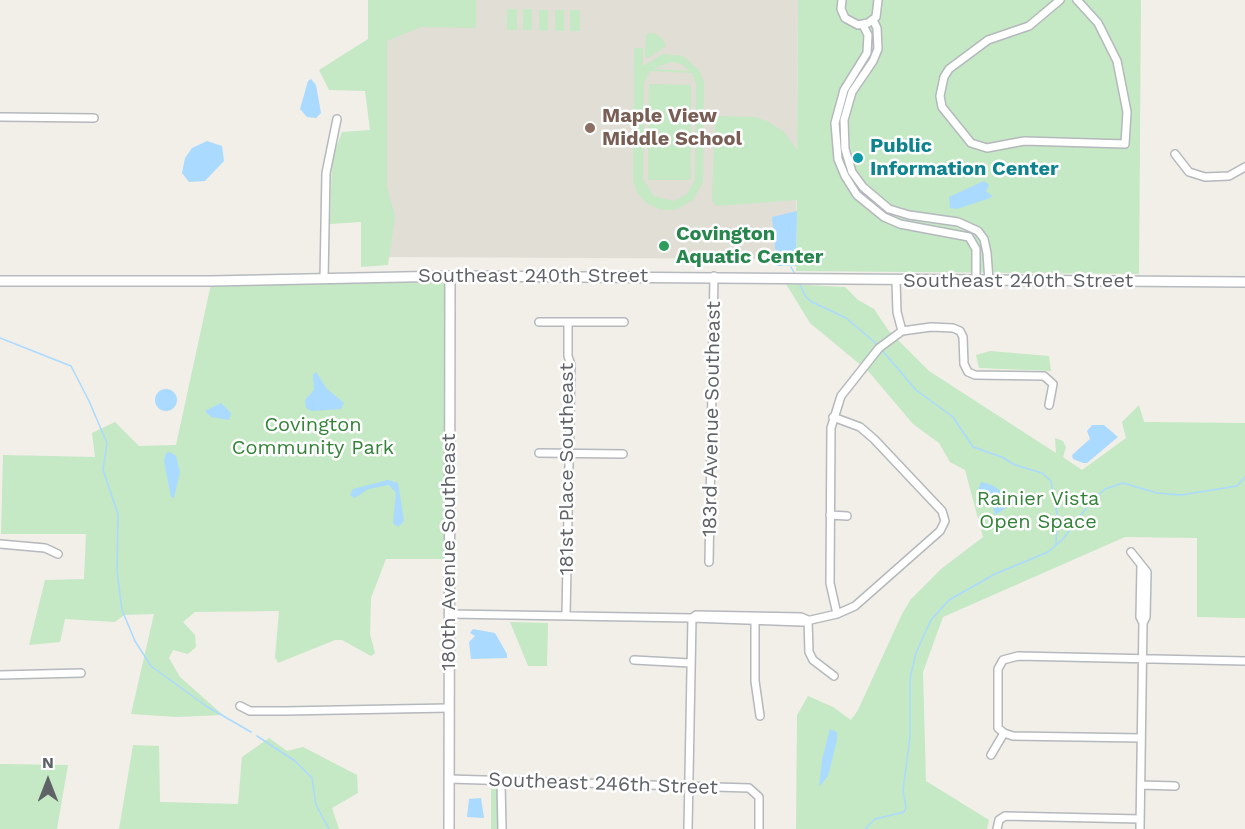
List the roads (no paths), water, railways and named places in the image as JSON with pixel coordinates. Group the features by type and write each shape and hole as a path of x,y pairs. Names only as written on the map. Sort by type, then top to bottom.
{"main road":[{"name":"Southeast 240th Street","path":"0,281 450,276 714,276 896,281 1245,282"},
{"name":"180th Avenue Southeast","path":"449,829 450,276"}],"street":[{"path":"842,0 841,9 844,18 853,24 863,25 873,20 878,10 878,0"},
{"path":"1060,0 1034,24 988,40 949,69 941,86 942,107 971,143 980,147 993,148 1024,141 1125,144 1126,112 1117,60 1098,23 1077,0"},
{"path":"873,20 877,28 878,49 873,61 852,92 844,120 849,164 863,187 889,209 933,220 958,222 978,231 984,239 988,260 988,281"},
{"path":"863,25 868,35 867,53 844,90 835,123 838,159 857,195 867,204 900,224 969,237 976,249 976,281"},
{"path":"0,117 94,118"},
{"path":"324,279 326,173 337,120"},
{"path":"1175,154 1189,172 1204,177 1229,176 1245,167"},
{"path":"933,220 933,230"},
{"path":"976,260 988,260"},
{"name":"183rd Avenue Southeast","path":"710,562 714,276"},
{"path":"896,281 897,312 902,331"},
{"path":"539,322 624,322"},
{"name":"181st Place Southeast","path":"566,615 570,365 568,322"},
{"path":"837,614 830,583 830,436 833,417 847,388 879,348 902,331 931,327 953,328 960,331 963,337 964,364 968,372 975,375 1044,376 1050,379 1053,395 1049,405"},
{"path":"449,614 692,618 696,615 755,619 801,617 808,620 837,614 855,606 940,531 945,521 942,511 874,439 860,427 833,417"},
{"path":"539,453 623,454"},
{"path":"830,515 848,516"},
{"path":"0,544 45,548 58,554"},
{"path":"1131,552 1141,566 1140,617 1143,623 1140,829"},
{"path":"688,829 692,618"},
{"path":"755,619 755,681 760,716"},
{"path":"808,620 809,652 813,660 834,676"},
{"path":"1141,738 1004,734 998,728 998,669 1003,660 1018,656 1245,661"},
{"path":"634,660 690,663"},
{"path":"0,675 81,674"},
{"path":"240,706 250,711 449,708"},
{"path":"992,755 1004,734"},
{"name":"Southeast 246th Street","path":"449,779 748,788 756,792 759,797 759,829"},
{"path":"501,782 502,829"},
{"path":"1141,785 1175,786"},
{"path":"997,829 999,820 1012,816 1140,819"}],"water":[{"path":"311,79 316,85 321,113 316,118 307,117 300,109 308,81"},
{"path":"207,141 222,146 224,161 205,181 189,182 182,173 185,158 192,148"},
{"path":"984,181 989,185 986,191 992,196 990,198 957,209 950,208 949,197"},
{"path":"797,211 796,266 777,266 772,217"},
{"path":"316,372 327,389 344,403 341,409 311,411 306,408 305,400 314,390 313,375"},
{"path":"166,389 176,396 177,400 170,410 166,411 156,404 155,400 162,390"},
{"path":"221,403 231,413 229,420 211,417 205,411"},
{"path":"1092,425 1104,425 1118,437 1087,463 1083,463 1073,459 1072,455 1090,439 1087,431"},
{"path":"170,452 176,456 180,472 174,498 171,497 164,461 166,453"},
{"path":"388,480 398,483 404,521 398,527 393,523 396,493 389,485 368,489 355,498 350,495 353,489"},
{"path":"981,482 992,485 1013,499 1014,503 995,515 992,502 986,499 981,501 978,490"},
{"path":"473,629 495,633 507,658 471,659 469,642 475,636 470,633"},
{"path":"830,729 837,732 837,740 828,776 819,787 822,760"},
{"path":"481,798 484,818 467,817 469,799"}],"waterway":[{"path":"791,267 796,276"},
{"path":"799,283 806,297 812,302 846,318 878,345"},
{"path":"0,338 71,366 89,401 107,443 103,470 118,514 117,571 122,610 135,641 151,666 206,706 251,732"},
{"path":"881,349 916,390 953,417 973,447 1002,457 1015,465 1042,473 1051,481 1057,513 1056,545"},
{"path":"865,829 875,819 904,812 906,808 903,790 910,737 910,679 916,653 931,620 949,600 995,574 1048,552 1062,540 1091,502 1105,489 1123,483 1157,493 1181,495 1237,486 1245,477"},
{"path":"257,736 295,761 312,778 316,805 329,829"}],"place":[{"name":"Maple View Middle School","path":"590,128"},
{"name":"Public Information Center","path":"858,158"},
{"name":"Covington Aquatic Center","path":"664,246"}],"park label":[{"name":"Covington Community Park","path":"313,436"},
{"name":"Rainier Vista Open Space","path":"1038,510"}]}
